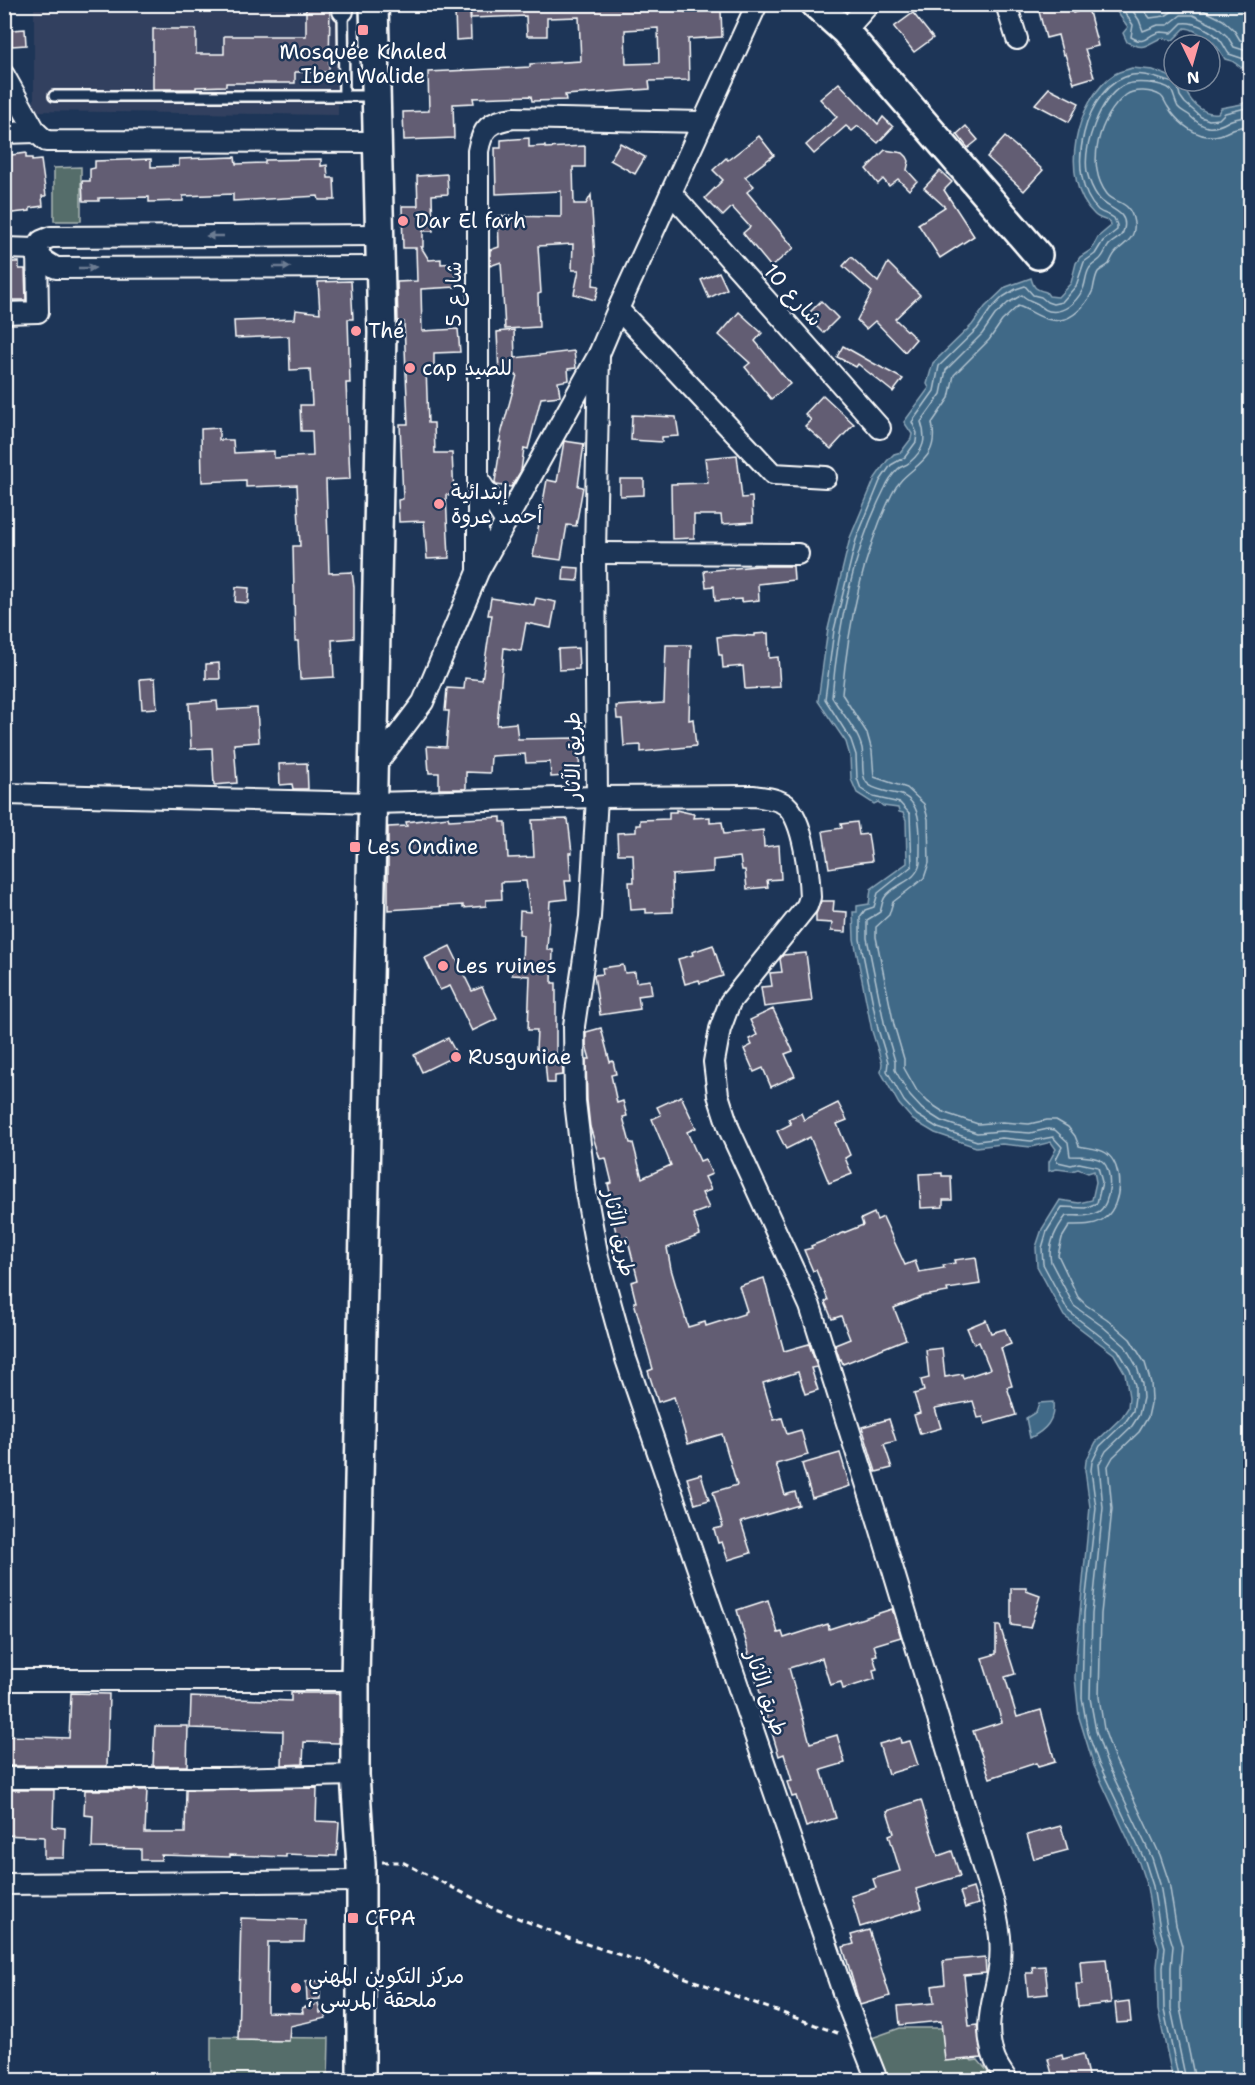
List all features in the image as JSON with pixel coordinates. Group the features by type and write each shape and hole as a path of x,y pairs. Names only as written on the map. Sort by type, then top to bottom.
{"main road":[{"path":"361,2080 360,1873 355,1775 356,1680 363,1221 374,804 382,333 374,4"},
{"path":"815,4 845,31 1038,255"}],"street":[{"path":"374,767 423,702 478,572 599,354 757,4"},
{"path":"845,31 869,4"},
{"path":"1006,4 1017,39"},
{"path":"4,75 36,132 46,141 54,143 377,142"},
{"name":"شارع 5","path":"478,572 478,151 480,138 487,127 501,120 514,118 703,122"},
{"path":"4,133 36,132"},
{"name":"شارع 10","path":"671,193 880,428"},
{"path":"4,313 38,312 36,249 41,241 51,237 379,235"},
{"path":"4,248 36,249"},
{"path":"36,249 43,260 56,268 380,267"},
{"path":"618,309 772,474 826,477"},
{"name":"طريق الآثار","path":"599,354 595,553 597,797 590,917 574,1026 575,1101 585,1187 598,1258 626,1359 839,1981 877,2080"},
{"path":"478,479 506,522"},
{"path":"595,553 798,554"},
{"path":"4,794 374,804 597,797 754,796 770,798 784,804 794,814 800,830 810,897 807,906 730,1002 720,1029 714,1062 718,1095 729,1129 810,1306 880,1527 994,1904 1001,1934 999,1967 989,2014 990,2039 995,2061 1007,2080"},
{"path":"4,1680 356,1680"},
{"path":"4,1779 355,1775"},
{"path":"4,1884 360,1873"}],"lane":[{"path":"343,8 344,96"},
{"path":"54,96 377,96"}],"path":[{"path":"360,1873 380,1862 402,1862 493,1908 558,1934 862,2042"}],"shaded area":[{"path":"34,5 337,5 338,115 34,111"}],"green space":[{"path":"81,167 81,221 54,221 54,168"},
{"path":"900,2028 942,2028 972,2061 978,2060 995,2080 884,2080 869,2039"},
{"path":"211,2037 329,2038 328,2080 211,2080"}],"water":[{"path":"1112,5 1250,5 1250,70 1245,64 1242,68 1225,59 1222,54 1222,33 1197,33 1185,28 1180,33 1162,33 1162,38 1141,47 1127,42 1123,33 1128,27"},
{"path":"1132,68 1162,73 1162,93 1187,93 1196,105 1206,112 1218,113 1221,108 1242,104 1250,99 1250,2080 1173,2080 1158,2010 1159,1947 1147,1887 1139,1863 1094,1766 1079,1717 1075,1678 1090,1507 1086,1461 1096,1442 1122,1417 1128,1408 1129,1397 1125,1373 1114,1354 1064,1316 1037,1266 1036,1247 1042,1229 1060,1200 1079,1203 1092,1200 1096,1182 1094,1171 1088,1173 1078,1169 1072,1171 1057,1169 1049,1171 1049,1162 1056,1149 1051,1142 1031,1147 1002,1144 976,1147 935,1133 913,1120 899,1104 881,1072 882,1063 872,1031 854,939 853,912 857,912 857,906 869,904 871,889 907,863 906,820 898,808 883,806 878,802 874,804 857,793 851,779 850,756 846,742 818,701 828,629 850,538 875,478 887,461 894,454 901,452 911,439 912,434 904,422 929,388 927,384 933,363 972,325 985,307 1006,287 1031,278 1036,288 1046,292 1049,296 1058,297 1071,283 1076,263 1080,257 1091,250 1098,237 1111,226 1110,222 1096,216 1083,199 1076,181 1074,161 1081,120 1090,102 1101,86 1119,72"},
{"path":"1053,1402 1051,1419 1048,1424 1041,1432 1030,1438 1026,1418 1036,1412 1039,1403"}],"building":[{"path":"306,4 330,4 329,72 295,72 295,83 226,83 226,86 196,87 196,89 153,89 153,29 196,29 196,54 224,54 224,36 306,36"},
{"path":"470,4 685,4 685,12 721,11 722,37 688,39 689,80 649,81 650,89 565,95 566,100 532,101 531,96 473,98 474,103 453,104 454,138 404,140 403,112 429,111 428,72 530,67 530,64 581,61 579,17 547,18 547,36 527,36 526,16 471,18","holes":["658,28 659,63 626,64 625,30"]},
{"path":"1037,4 1071,4 1073,13 1088,8 1098,46 1085,49 1094,77 1074,83 1058,35 1046,38"},
{"path":"455,11 470,11 471,39 456,40"},
{"path":"913,13 933,38 914,52 894,27"},
{"path":"25,29 26,45 12,46 12,30"},
{"path":"839,83 878,124 883,117 893,127 878,143 858,126 852,131 846,126 814,154 806,145 837,117 820,99"},
{"path":"1049,88 1079,103 1069,122 1035,104"},
{"path":"966,126 978,140 968,148 957,134"},
{"path":"759,136 774,155 745,177 754,186 747,192 794,248 771,267 743,233 750,227 732,207 723,216 705,198 723,180 713,170 726,158 728,160"},
{"path":"1005,137 1043,170 1024,191 987,157"},
{"path":"529,138 529,147 585,146 585,167 573,167 574,204 586,204 591,195 595,259 593,285 599,286 595,300 574,294 579,270 572,270 573,244 538,246 541,293 538,294 539,327 505,329 501,262 490,266 490,250 499,247 498,216 561,217 561,191 496,194 495,148 501,148 501,140"},
{"path":"620,143 645,157 635,174 610,160"},
{"path":"885,150 903,153 907,157 909,161 907,170 917,181 909,190 898,179 889,186 883,179 878,184 866,169"},
{"path":"26,153 26,158 32,158 32,161 41,160 46,196 42,196 43,206 30,208 30,211 4,214 4,156"},
{"path":"235,157 236,164 265,163 265,160 321,159 321,166 327,165 328,178 334,178 335,200 319,200 318,196 233,201 233,194 183,196 183,201 149,202 149,197 99,198 99,201 83,201 82,181 90,181 90,169 95,168 95,161 151,159 151,167 179,166 179,159"},
{"path":"940,171 952,182 944,190 974,236 940,258 918,224 945,207 924,188"},
{"path":"447,174 448,194 432,195 433,231 423,231 423,247 421,247 429,260 441,259 441,264 455,263 456,287 421,289 422,331 458,329 460,352 434,353 434,366 426,367 428,423 434,423 435,453 452,453 454,495 446,495 449,558 427,559 424,521 399,522 398,500 403,499 400,424 408,424 404,322 398,322 397,282 417,281 416,248 403,248 402,206 418,206 417,176"},
{"path":"851,257 878,282 888,263 920,295 895,319 916,339 905,352 875,321 866,329 857,320 872,292 843,266"},
{"path":"4,262 19,262 19,269 25,269 26,300 4,300"},
{"path":"719,272 727,289 709,298 701,280"},
{"path":"351,281 353,319 348,319 350,383 346,383 350,479 326,480 329,573 352,572 354,638 332,640 334,677 300,679 298,641 295,641 293,546 300,546 297,485 246,487 246,480 202,482 201,429 219,428 219,440 233,440 234,453 274,451 274,458 313,456 312,431 301,431 300,405 312,405 310,369 290,370 289,336 235,338 234,321 295,319 296,310 320,313 318,282"},
{"path":"821,301 838,318 823,333 806,316"},
{"path":"739,312 762,333 755,341 790,384 771,399 745,367 750,363 719,335"},
{"path":"514,330 515,358 574,351 576,368 568,369 569,380 558,382 560,396 541,398 528,449 524,448 521,471 511,487 496,485 495,482 501,442 499,442 517,375 499,375 497,332"},
{"path":"843,346 903,379 893,392 858,364 856,367 837,357"},
{"path":"823,395 854,424 831,449 805,426 811,420 805,414"},
{"path":"632,415 676,417 679,436 662,437 662,442 631,440"},
{"path":"564,441 584,444 578,486 583,487 576,526 567,525 561,560 533,556 547,480 557,482"},
{"path":"737,455 742,498 752,497 753,522 722,524 721,515 694,515 694,538 672,539 671,484 708,483 705,458"},
{"path":"620,479 644,479 644,495 620,496"},
{"path":"757,566 793,566 794,580 758,584 759,600 741,602 741,599 715,601 714,586 706,587 704,571"},
{"path":"564,567 579,568 578,581 563,580"},
{"path":"236,587 249,588 248,603 235,602"},
{"path":"491,598 534,605 536,598 556,602 551,628 526,623 521,651 504,648 497,725 516,723 518,739 578,738 580,775 551,777 550,762 526,763 525,754 491,756 490,773 466,772 466,789 439,789 439,773 429,773 427,746 446,747 449,711 445,711 447,688 464,689 465,678 482,680 492,615 488,615"},
{"path":"768,633 769,658 778,657 780,687 745,689 743,666 723,668 717,637 755,636 755,634"},
{"path":"666,645 691,645 689,720 693,719 696,746 641,752 641,745 624,746 622,719 617,719 616,706 664,703"},
{"path":"578,648 579,669 559,670 558,649"},
{"path":"219,663 220,679 206,679 206,664"},
{"path":"155,678 157,708 142,709 140,679"},
{"path":"217,701 218,710 257,708 259,742 234,744 237,783 214,785 212,748 191,749 189,703"},
{"path":"307,763 308,789 293,789 292,784 280,785 279,764"},
{"path":"676,810 694,814 693,818 710,817 710,823 722,822 724,834 763,830 764,847 779,845 781,879 767,880 768,887 747,889 745,870 742,870 740,857 713,860 713,872 672,875 673,912 646,913 646,909 631,910 629,882 634,882 633,854 618,854 617,833 636,832 636,825 640,825 640,820 669,819 669,812 676,812"},
{"path":"448,817 449,820 501,817 501,822 506,822 508,858 534,857 532,820 568,819 572,853 569,853 571,881 565,881 567,899 550,901 547,950 553,950 552,983 556,983 556,1062 562,1061 563,1075 555,1076 555,1083 547,1083 544,1050 536,1050 537,1030 528,1030 530,976 512,975 513,963 522,963 523,935 519,934 520,911 530,912 526,881 501,882 502,899 486,900 486,906 463,908 463,905 388,910 388,827 407,826 406,822"},
{"path":"857,822 859,835 868,834 872,861 829,868 823,831 842,828 841,824"},
{"path":"821,901 834,901 833,911 847,912 846,932 831,931 832,923 816,922 816,914"},
{"path":"713,945 723,976 700,983 699,980 685,984 678,959 693,955 692,952"},
{"path":"450,946 472,991 482,987 497,1019 472,1031 450,986 440,990 425,958"},
{"path":"806,953 812,1001 764,1007 761,987 772,986 770,973 782,972 780,959 783,955"},
{"path":"623,965 625,973 635,972 636,982 650,980 652,994 638,996 640,1009 600,1015 594,975 603,974 602,968"},
{"path":"773,1009 793,1051 785,1054 795,1076 771,1087 763,1068 754,1072 744,1049 752,1045 749,1039 757,1035 750,1020"},
{"path":"601,1028 610,1062 613,1061 616,1074 611,1075 617,1103 623,1101 627,1116 623,1117 630,1143 633,1143 642,1178 671,1165 652,1119 661,1115 657,1107 681,1096 696,1128 687,1132 700,1161 705,1159 712,1174 705,1177 711,1190 702,1193 709,1208 693,1214 700,1235 667,1248 688,1327 705,1322 706,1326 744,1314 747,1311 739,1286 764,1278 784,1351 809,1344 817,1367 811,1368 818,1390 805,1394 798,1372 763,1383 774,1420 782,1418 787,1434 801,1430 808,1455 776,1464 785,1495 795,1492 799,1505 741,1522 751,1553 728,1560 722,1542 718,1543 714,1529 723,1527 713,1492 737,1485 722,1434 688,1444 674,1397 658,1402 648,1371 653,1369 634,1302 636,1302 631,1282 638,1280 627,1237 618,1240 608,1184 612,1183 606,1158 600,1159 590,1127 586,1059 590,1059 586,1045 586,1032"},
{"path":"448,1038 457,1055 422,1072 414,1055"},
{"path":"838,1103 847,1120 837,1124 850,1155 845,1158 852,1174 829,1183 810,1137 786,1149 777,1131 791,1124 788,1119 801,1113 804,1120"},
{"path":"942,1173 942,1176 951,1176 952,1200 943,1200 943,1207 921,1208 919,1174"},
{"path":"874,1213 877,1220 883,1217 905,1265 915,1261 919,1272 944,1268 943,1265 955,1263 954,1260 976,1257 980,1284 947,1289 948,1292 924,1296 894,1308 906,1339 843,1364 835,1345 850,1339 841,1316 832,1319 825,1302 828,1300 816,1270 813,1271 804,1250 863,1225 861,1219"},
{"path":"986,1320 991,1333 1005,1329 1011,1344 1001,1348 1012,1386 1007,1387 1016,1415 985,1424 983,1417 978,1418 973,1401 935,1408 941,1428 920,1434 914,1415 920,1413 914,1394 924,1391 921,1380 929,1378 926,1350 942,1348 945,1377 962,1374 963,1378 990,1369 979,1342 974,1344 967,1328"},
{"path":"889,1419 896,1441 884,1444 892,1468 876,1472 862,1427"},
{"path":"840,1453 850,1486 812,1498 802,1464"},
{"path":"701,1474 709,1500 695,1504 687,1478"},
{"path":"1011,1588 1026,1588 1026,1591 1040,1596 1030,1628 1011,1625"},
{"path":"768,1600 778,1633 782,1632 784,1638 828,1624 829,1629 892,1609 901,1637 874,1645 877,1655 873,1656 877,1669 873,1670 875,1679 843,1689 841,1682 830,1685 822,1658 789,1668 810,1743 837,1735 845,1763 821,1770 836,1818 806,1827 796,1796 792,1797 787,1782 792,1781 784,1754 779,1756 737,1610"},
{"path":"996,1626 1000,1626 1015,1674 1005,1677 1017,1717 1041,1710 1055,1762 1038,1767 1036,1763 990,1778 973,1731 1002,1722 982,1658 996,1654"},
{"path":"71,1693 109,1694 107,1766 4,1766 4,1736 69,1738"},
{"path":"291,1693 339,1693 339,1743 304,1742 303,1764 282,1765 283,1731 190,1728 191,1697 291,1701"},
{"path":"155,1726 188,1726 187,1766 153,1766"},
{"path":"900,1738 901,1743 910,1741 918,1765 888,1774 879,1744"},
{"path":"317,1788 316,1821 339,1822 337,1856 161,1855 161,1860 141,1860 141,1849 92,1848 93,1816 84,1815 85,1790 147,1790 145,1833 185,1833 186,1790"},
{"path":"4,1790 54,1790 53,1827 65,1828 64,1858 44,1858 44,1837 4,1835"},
{"path":"921,1800 938,1856 952,1851 960,1876 916,1889 922,1908 860,1927 851,1896 876,1888 873,1879 900,1871 889,1835 894,1833 887,1811"},
{"path":"1061,1826 1068,1850 1034,1859 1027,1835"},
{"path":"973,1888 978,1904 965,1908 960,1892"},
{"path":"241,1918 305,1920 304,1942 268,1942 267,2012 303,2013 302,2008 318,2004 320,2013 326,2013 326,2018 290,2026 289,2041 238,2040"},
{"path":"869,1930 890,1996 860,2005 843,1947 854,1944 851,1935"},
{"path":"985,1957 986,1973 964,1975 969,2026 977,2025 982,2058 945,2061 941,2021 900,2025 898,2006 934,2003 932,1986 945,1984 943,1961"},
{"path":"1106,1959 1111,2003 1078,2007 1076,1984 1082,1984 1080,1961"},
{"path":"1045,1966 1048,1994 1028,1996 1026,1973 1033,1973 1032,1967"},
{"path":"306,1981 320,1981 320,1999 307,2000"},
{"path":"1129,2001 1131,2022 1117,2023 1115,2003"},
{"path":"1083,2054 1089,2080 1053,2078 1048,2059 1062,2055 1063,2059"}],"place":[{"name":"Mosquée Khaled Iben Walide","path":"363,30"},
{"name":"Dar El farh","path":"403,221"},
{"name":"Thé","path":"356,331"},
{"name":"cap للصيد","path":"410,368"},
{"name":"إبتدائية أحمد عروة","path":"439,504"},
{"name":"Les Ondine","path":"355,847"},
{"name":"Les ruines","path":"443,966"},
{"name":"Rusguniae","path":"456,1057"},
{"name":"CFPA","path":"353,1918"},
{"name":"مركز التكوين المهني ، ملحقة المرسى","path":"296,1988"}]}
